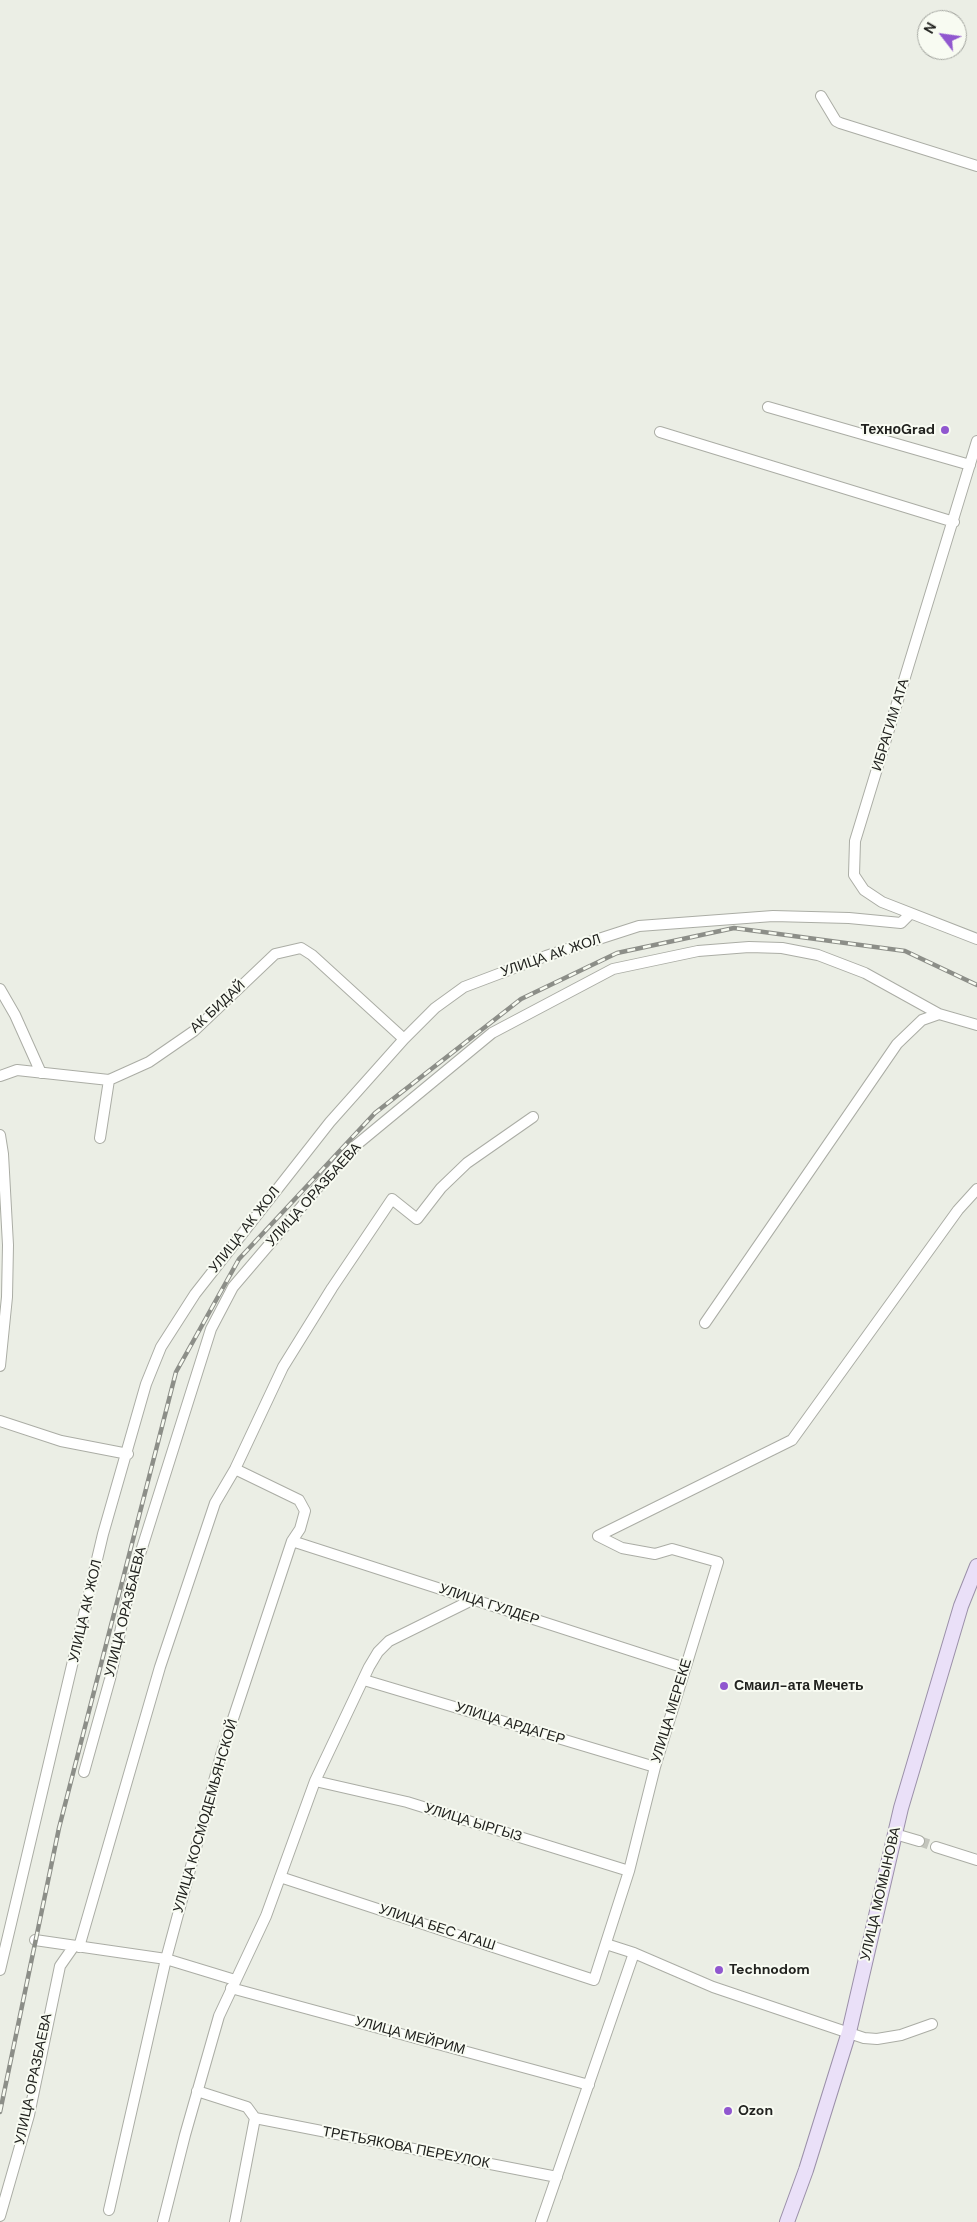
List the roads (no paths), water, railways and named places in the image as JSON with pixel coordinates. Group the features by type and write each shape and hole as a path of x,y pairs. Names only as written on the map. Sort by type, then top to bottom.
{"main road":[{"name":"УЛИЦА МОМЫНОВА","path":"787,2222 806,2170 849,2032 895,1834 961,1606 977,1566"}],"street":[{"path":"821,96 836,121 840,123 977,166"},
{"path":"768,407 970,465"},
{"path":"660,432 954,522"},
{"name":"ИБРАГИМ АТА","path":"977,441 954,522 855,841 854,875 864,890 882,902 977,939"},
{"name":"УЛИЦА АК ЖОЛ","path":"0,1970 4,1933 103,1534 128,1454 146,1384 161,1347 195,1294 330,1122 404,1039 435,1008 464,987 546,956 639,926 773,916 849,918 902,923 910,914"},
{"name":"УЛИЦА ОРАЗБАЕВА","path":"84,1772 110,1679 130,1586 211,1329 233,1287 349,1151 492,1033 613,969 698,951 749,947 782,948 818,955 865,974 939,1014 977,1025"},
{"name":"АК БИДАЙ","path":"109,1080 149,1062 194,1031 265,963 276,954 290,949 301,948 312,954 404,1039"},
{"path":"0,989 16,1015 41,1073"},
{"path":"705,1323 897,1044 922,1020 939,1014"},
{"path":"0,1076 16,1070 109,1080 100,1138"},
{"name":"УЛИЦА ОРАЗБАЕВА","path":"0,2216 29,2115 60,1966 76,1946 160,1667 215,1503 235,1468 283,1367 332,1288 392,1199 417,1219 441,1188 467,1163 533,1117"},
{"path":"0,1135 3,1154 4,1245 7,1297 2,1318 0,1366"},
{"name":"УЛИЦА МЕРЕКЕ","path":"594,1980 629,1871 655,1767 718,1562 672,1550 655,1554 622,1548 598,1536 792,1440 958,1210 977,1189"},
{"path":"0,1420 60,1441 128,1454"},
{"name":"УЛИЦА КОСМОДЕМЬЯНСКОЙ","path":"109,2210 166,1959 221,1755 292,1541 300,1529 305,1511 299,1500 235,1468"},
{"name":"УЛИЦА ГУЛДЕР","path":"292,1541 686,1668"},
{"path":"163,2222 197,2091 220,2016 233,1984 266,1916 315,1781 364,1680 378,1652 388,1641 472,1600"},
{"name":"УЛИЦА АРДАГЕР","path":"364,1680 655,1767"},
{"name":"УЛИЦА ЫРГЫЗ","path":"315,1781 407,1802 629,1871"},
{"path":"895,1834 919,1841"},
{"path":"936,1846 977,1860"},
{"name":"УЛИЦА БЕС АГАШ","path":"280,1877 594,1980"},
{"name":"УЛИЦА МЕЙРИМ","path":"35,1940 166,1959 233,1984 589,2085"},
{"path":"606,1944 634,1953 713,1987 864,2038 876,2039 918,2030 932,2024"},
{"path":"542,2222 634,1953"},
{"path":"197,2091 246,2107 255,2118 235,2222"},
{"name":"ТРЕТЬЯКОВА ПЕРЕУЛОК","path":"255,2118 557,2177"}],"tunnel":[{"path":"919,1841 936,1847"}],"railway":[{"path":"0,2112 59,1828 176,1372 239,1259 375,1113 521,999 617,953 734,928 905,951 977,985"}],"place":[{"name":"ТехноGrad","path":"945,430"},
{"name":"Смаил-ата Мечеть","path":"724,1686"},
{"name":"Technodom","path":"719,1970"},
{"name":"Ozon","path":"728,2111"}]}
